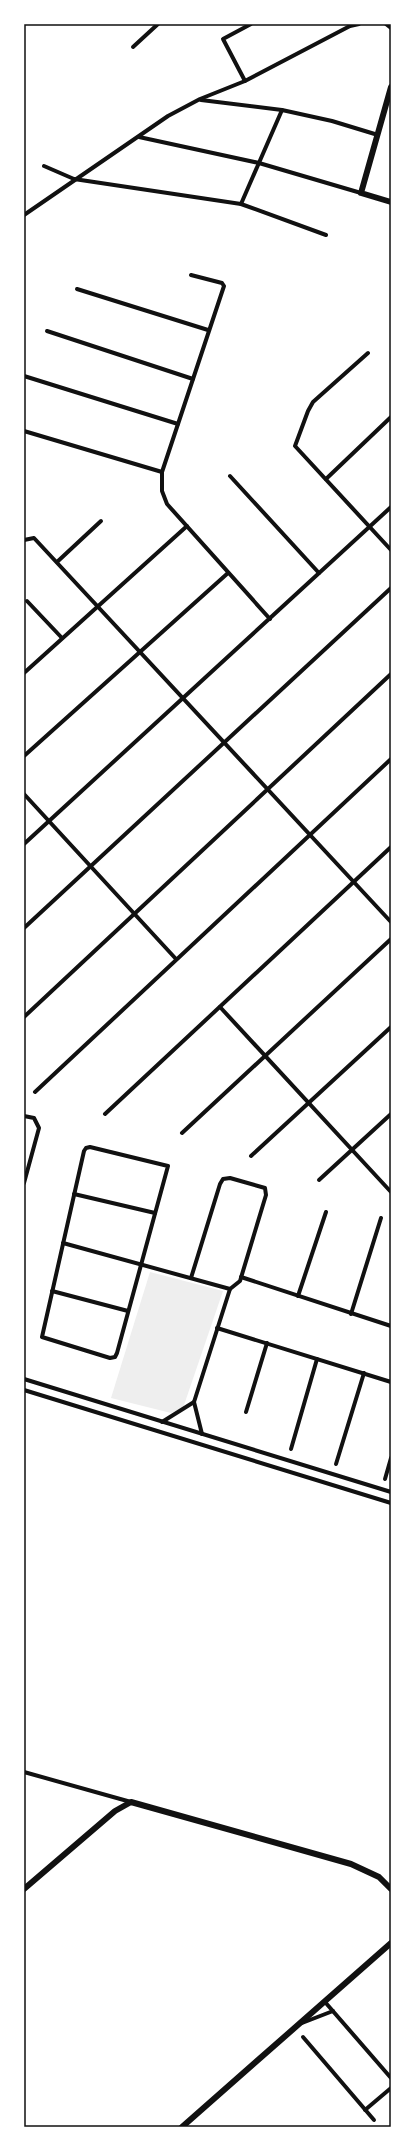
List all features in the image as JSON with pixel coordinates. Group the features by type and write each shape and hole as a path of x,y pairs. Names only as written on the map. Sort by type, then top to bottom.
{"street":[{"path":"133,47 158,24"},
{"path":"245,81 224,39 251,24"},
{"path":"24,215 74,179 168,116 200,100 245,81 350,26 359,24"},
{"path":"386,24 391,28"},
{"path":"361,193 379,135 391,87"},
{"path":"200,100 282,110 332,121 379,135"},
{"path":"241,204 282,110"},
{"path":"138,136 259,163 391,202"},
{"path":"44,166 74,179 241,204 326,235"},
{"path":"191,275 222,283 224,286 208,330 162,472 162,491 167,504 270,619"},
{"path":"77,290 208,330"},
{"path":"47,331 193,379"},
{"path":"368,352 313,402 308,411 295,446 391,550"},
{"path":"24,376 178,424"},
{"path":"326,479 391,418"},
{"path":"24,430 162,472"},
{"path":"230,476 319,573"},
{"path":"24,844 48,820 184,698 391,507"},
{"path":"56,562 101,521"},
{"path":"24,673 187,526"},
{"path":"24,540 34,538 391,922"},
{"path":"24,756 228,573"},
{"path":"24,928 391,588"},
{"path":"27,601 62,638"},
{"path":"24,1017 391,674"},
{"path":"35,1092 391,759"},
{"path":"24,794 176,959"},
{"path":"105,1114 391,847"},
{"path":"182,1133 391,939"},
{"path":"220,1007 391,1192"},
{"path":"251,1156 391,1027"},
{"path":"319,1180 391,1114"},
{"path":"24,1116 34,1118 39,1128 24,1183"},
{"path":"90,1146 168,1166 154,1213 115,1357 110,1358 42,1337 74,1194 86,1148 90,1146"},
{"path":"63,1243 230,1289 236,1286 241,1277 266,1195 264,1188 230,1178 223,1179 220,1184 191,1278"},
{"path":"74,1194 154,1213"},
{"path":"298,1296 326,1212"},
{"path":"351,1314 381,1218"},
{"path":"241,1277 391,1326"},
{"path":"202,1434 194,1402 230,1289"},
{"path":"52,1291 128,1311"},
{"path":"218,1328 391,1382"},
{"path":"246,1412 267,1344"},
{"path":"291,1448 317,1359"},
{"path":"336,1464 364,1373"},
{"path":"24,1379 391,1492"},
{"path":"46,1397 50,1387"},
{"path":"24,1390 391,1503"},
{"path":"162,1422 194,1402"},
{"path":"385,1479 391,1458"},
{"path":"24,1772 351,1864 380,1877 391,1889"},
{"path":"24,1889 115,1811 131,1802"},
{"path":"182,2127 391,1943"},
{"path":"325,2002 391,2078"},
{"path":"300,2024 333,2011"},
{"path":"303,2037 374,2120"},
{"path":"366,2110 391,2088"}],"shaded area":[{"path":"150,1272 223,1291 183,1408 171,1413 111,1398"}]}
